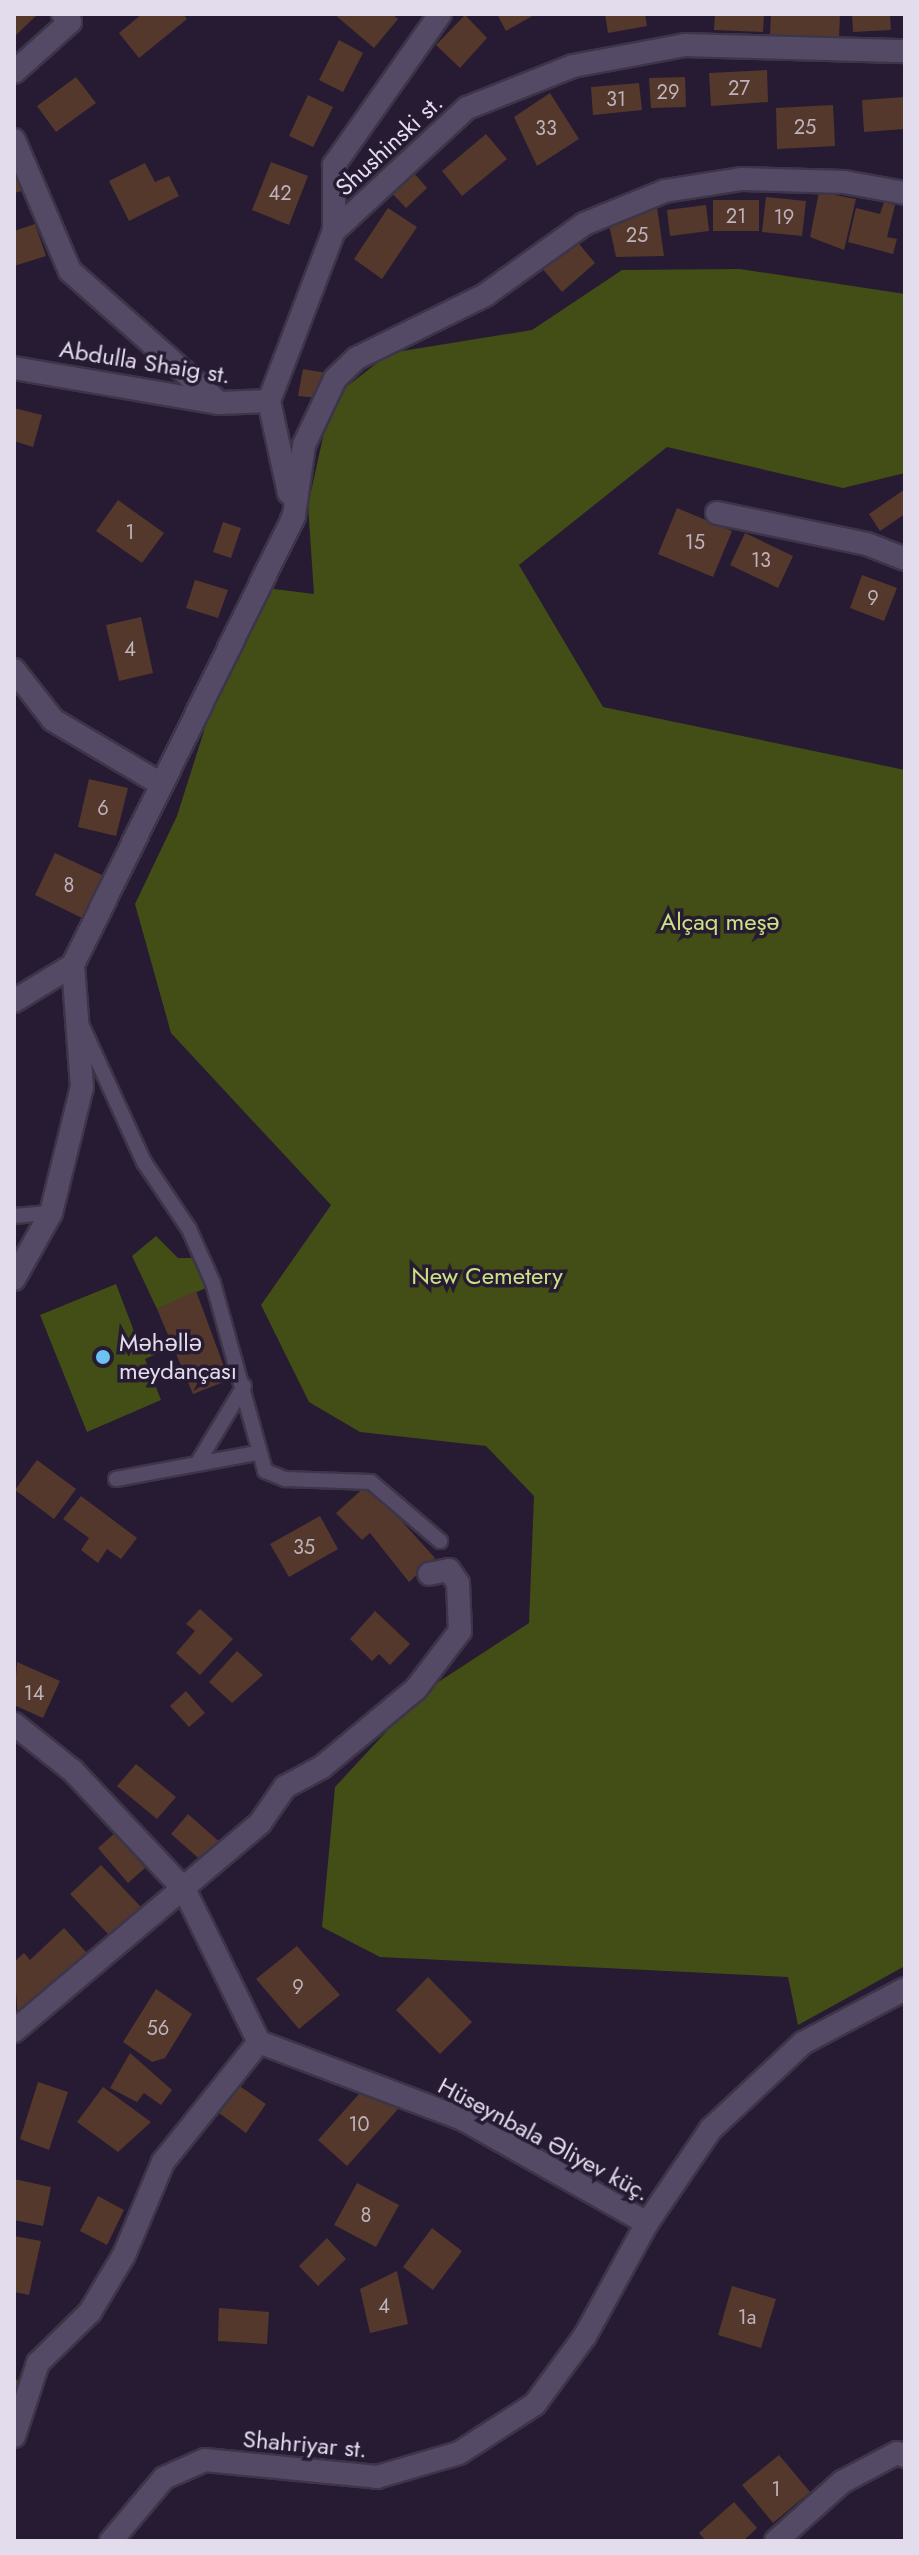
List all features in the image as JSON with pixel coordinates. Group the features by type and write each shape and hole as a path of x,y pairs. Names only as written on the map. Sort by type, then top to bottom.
{"street":[{"path":"14,89 21,68 70,22 63,14"},
{"name":"Shushinski st.","path":"269,401 334,231 334,165 440,14"},
{"name":"Shushinski st.","path":"334,231 467,108 573,66 685,45 905,51"},
{"path":"14,140 70,271 219,403"},
{"path":"14,1279 51,1213 82,1087 73,965 294,516 304,445 335,379 357,358 485,295 584,224 665,191 742,179 844,182 905,193"},
{"name":"Abdulla Shaig st.","path":"14,368 219,403 269,401"},
{"path":"269,401 294,516"},
{"path":"717,513 867,544 905,559"},
{"path":"14,670 53,720 161,784"},
{"path":"14,1001 73,965"},
{"path":"14,2031 260,1823 285,1787 376,1724 455,1643 458,1583 449,1570 429,1574"},
{"path":"14,1724 73,1771 184,1889 259,2042 163,2162 124,2255 90,2312 38,2363 14,2436"},
{"name":"Shahriyar st.","path":"111,2541 164,2478 205,2460 377,2477 459,2453 535,2404 585,2336 647,2223 711,2129 803,2043 905,1989"},
{"name":"Hüseynbala Əliyev küç.","path":"259,2042 463,2119 647,2223"},
{"path":"776,2541 842,2482 897,2453 905,2456"}],"lane":[{"path":"77,1017 104,1062 144,1162 199,1251 244,1385 257,1453 274,1477 371,1482 440,1541"},
{"path":"14,1216 51,1213"},
{"path":"197,1464 244,1385"},
{"path":"116,1479 257,1453"}],"green space":[{"name":"Alçaq meşə","path":"740,269 905,294 905,473 843,488 667,447 519,565 603,707 905,770 905,1966 798,2025 788,1977 380,1957 322,1927 335,1787 423,1692 529,1623 534,1496 486,1446 360,1432 309,1402 261,1305 331,1205 171,1033 135,904 177,816 250,586 314,594 308,505 325,428 346,387 390,353 532,330 622,270"},
{"path":"156,1236 178,1258 194,1258 206,1288 157,1309 132,1256"},
{"name":"Məhəllə meydançası","path":"116,1284 137,1339 150,1335 156,1354 145,1359 161,1400 87,1432 40,1315"}],"building":[{"path":"14,14 38,14 14,37"},
{"path":"142,14 183,14 187,19 139,58 119,33"},
{"path":"334,14 392,14 398,19 374,48"},
{"path":"497,14 536,14 506,31"},
{"path":"605,14 645,14 647,26 608,33"},
{"path":"715,14 764,14 763,32 714,30"},
{"path":"771,14 840,14 839,39 770,35"},
{"path":"852,14 890,14 891,30 853,32"},
{"path":"465,15 487,38 460,68 436,45"},
{"path":"339,40 363,53 343,92 319,80"},
{"path":"767,70 768,102 711,106 709,73"},
{"path":"76,77 96,103 56,132 37,106"},
{"path":"685,77 686,107 651,108 649,78"},
{"path":"639,83 642,110 593,115 591,87"},
{"path":"550,93 579,139 537,166 514,117"},
{"path":"308,95 333,107 313,147 289,136"},
{"path":"905,97 905,129 864,132 862,100"},
{"path":"833,105 835,146 777,149 776,108"},
{"path":"486,134 507,159 462,196 442,171"},
{"path":"271,162 308,176 289,225 252,210"},
{"path":"145,163 155,182 169,176 179,196 129,221 109,181"},
{"path":"14,168 22,191 14,193"},
{"path":"412,171 427,188 406,208 390,191"},
{"path":"819,192 856,199 844,250 810,237"},
{"path":"766,197 806,201 802,236 762,232"},
{"path":"713,200 759,200 759,231 713,231"},
{"path":"884,202 895,205 887,237 897,239 893,254 848,242 856,208 880,214"},
{"path":"706,205 709,231 670,236 667,210"},
{"path":"657,207 664,256 616,257 609,225"},
{"path":"388,208 417,227 382,279 354,259"},
{"path":"35,224 46,256 14,266 14,231"},
{"path":"575,239 595,263 562,292 542,268"},
{"path":"303,369 326,373 320,398 298,396"},
{"path":"14,408 42,415 33,447 14,441"},
{"path":"905,489 905,514 880,531 869,514"},
{"path":"118,500 164,533 142,563 96,531"},
{"path":"677,508 732,531 713,577 658,554"},
{"path":"223,522 241,528 231,558 213,552"},
{"path":"745,533 793,556 778,588 730,565"},
{"path":"862,575 897,588 884,621 850,608"},
{"path":"195,580 228,590 218,618 186,608"},
{"path":"141,617 153,673 119,681 106,625"},
{"path":"89,779 128,788 116,836 78,827"},
{"path":"55,853 102,875 82,918 35,895"},
{"path":"196,1291 229,1380 193,1394 157,1309"},
{"path":"37,1460 76,1489 54,1519 15,1490"},
{"path":"368,1484 435,1558 409,1582 370,1533 362,1540 336,1513"},
{"path":"81,1496 137,1538 121,1559 107,1549 98,1563 81,1550 89,1538 63,1519"},
{"path":"320,1516 338,1549 289,1577 270,1544"},
{"path":"200,1609 233,1639 200,1675 176,1653 195,1631 186,1624"},
{"path":"375,1611 410,1644 390,1665 379,1654 372,1661 350,1639"},
{"path":"237,1651 263,1675 232,1703 209,1682"},
{"path":"17,1662 60,1681 43,1718 14,1705"},
{"path":"186,1691 205,1713 189,1727 170,1706"},
{"path":"136,1764 176,1797 157,1819 117,1786"},
{"path":"188,1814 222,1844 204,1863 171,1834"},
{"path":"115,1833 145,1868 128,1883 98,1848"},
{"path":"101,1865 141,1907 110,1936 70,1894"},
{"path":"64,1928 87,1953 18,2020 14,1962 24,1953 30,1960"},
{"path":"297,1946 340,1995 299,2029 256,1979"},
{"path":"428,1977 472,2022 440,2054 396,2010"},
{"path":"156,1989 192,2014 165,2058 152,2062 123,2042"},
{"path":"130,2053 172,2090 161,2105 144,2093 137,2102 110,2088"},
{"path":"38,2082 68,2092 49,2150 20,2139"},
{"path":"238,2085 266,2104 246,2133 219,2113"},
{"path":"103,2087 151,2122 118,2152 77,2122"},
{"path":"359,2094 399,2108 347,2166 318,2140"},
{"path":"14,2179 51,2187 43,2226 14,2220"},
{"path":"357,2183 399,2205 376,2247 334,2225"},
{"path":"98,2196 124,2210 107,2245 80,2231"},
{"path":"432,2228 462,2251 433,2290 403,2267"},
{"path":"14,2236 41,2241 29,2295 14,2292"},
{"path":"327,2238 346,2259 318,2286 299,2266"},
{"path":"397,2271 408,2324 370,2333 360,2289"},
{"path":"732,2286 776,2299 761,2348 718,2335"},
{"path":"219,2308 269,2312 267,2344 218,2341"},
{"path":"14,2378 23,2384 14,2400"},
{"path":"779,2455 810,2492 773,2523 742,2485"},
{"path":"734,2502 757,2528 743,2541 706,2541 699,2533"}],"place":[{"name":"Məhəllə meydançası","path":"103,1357"}],"park label":[{"name":"New Cemetery","path":"487,1276"}]}
